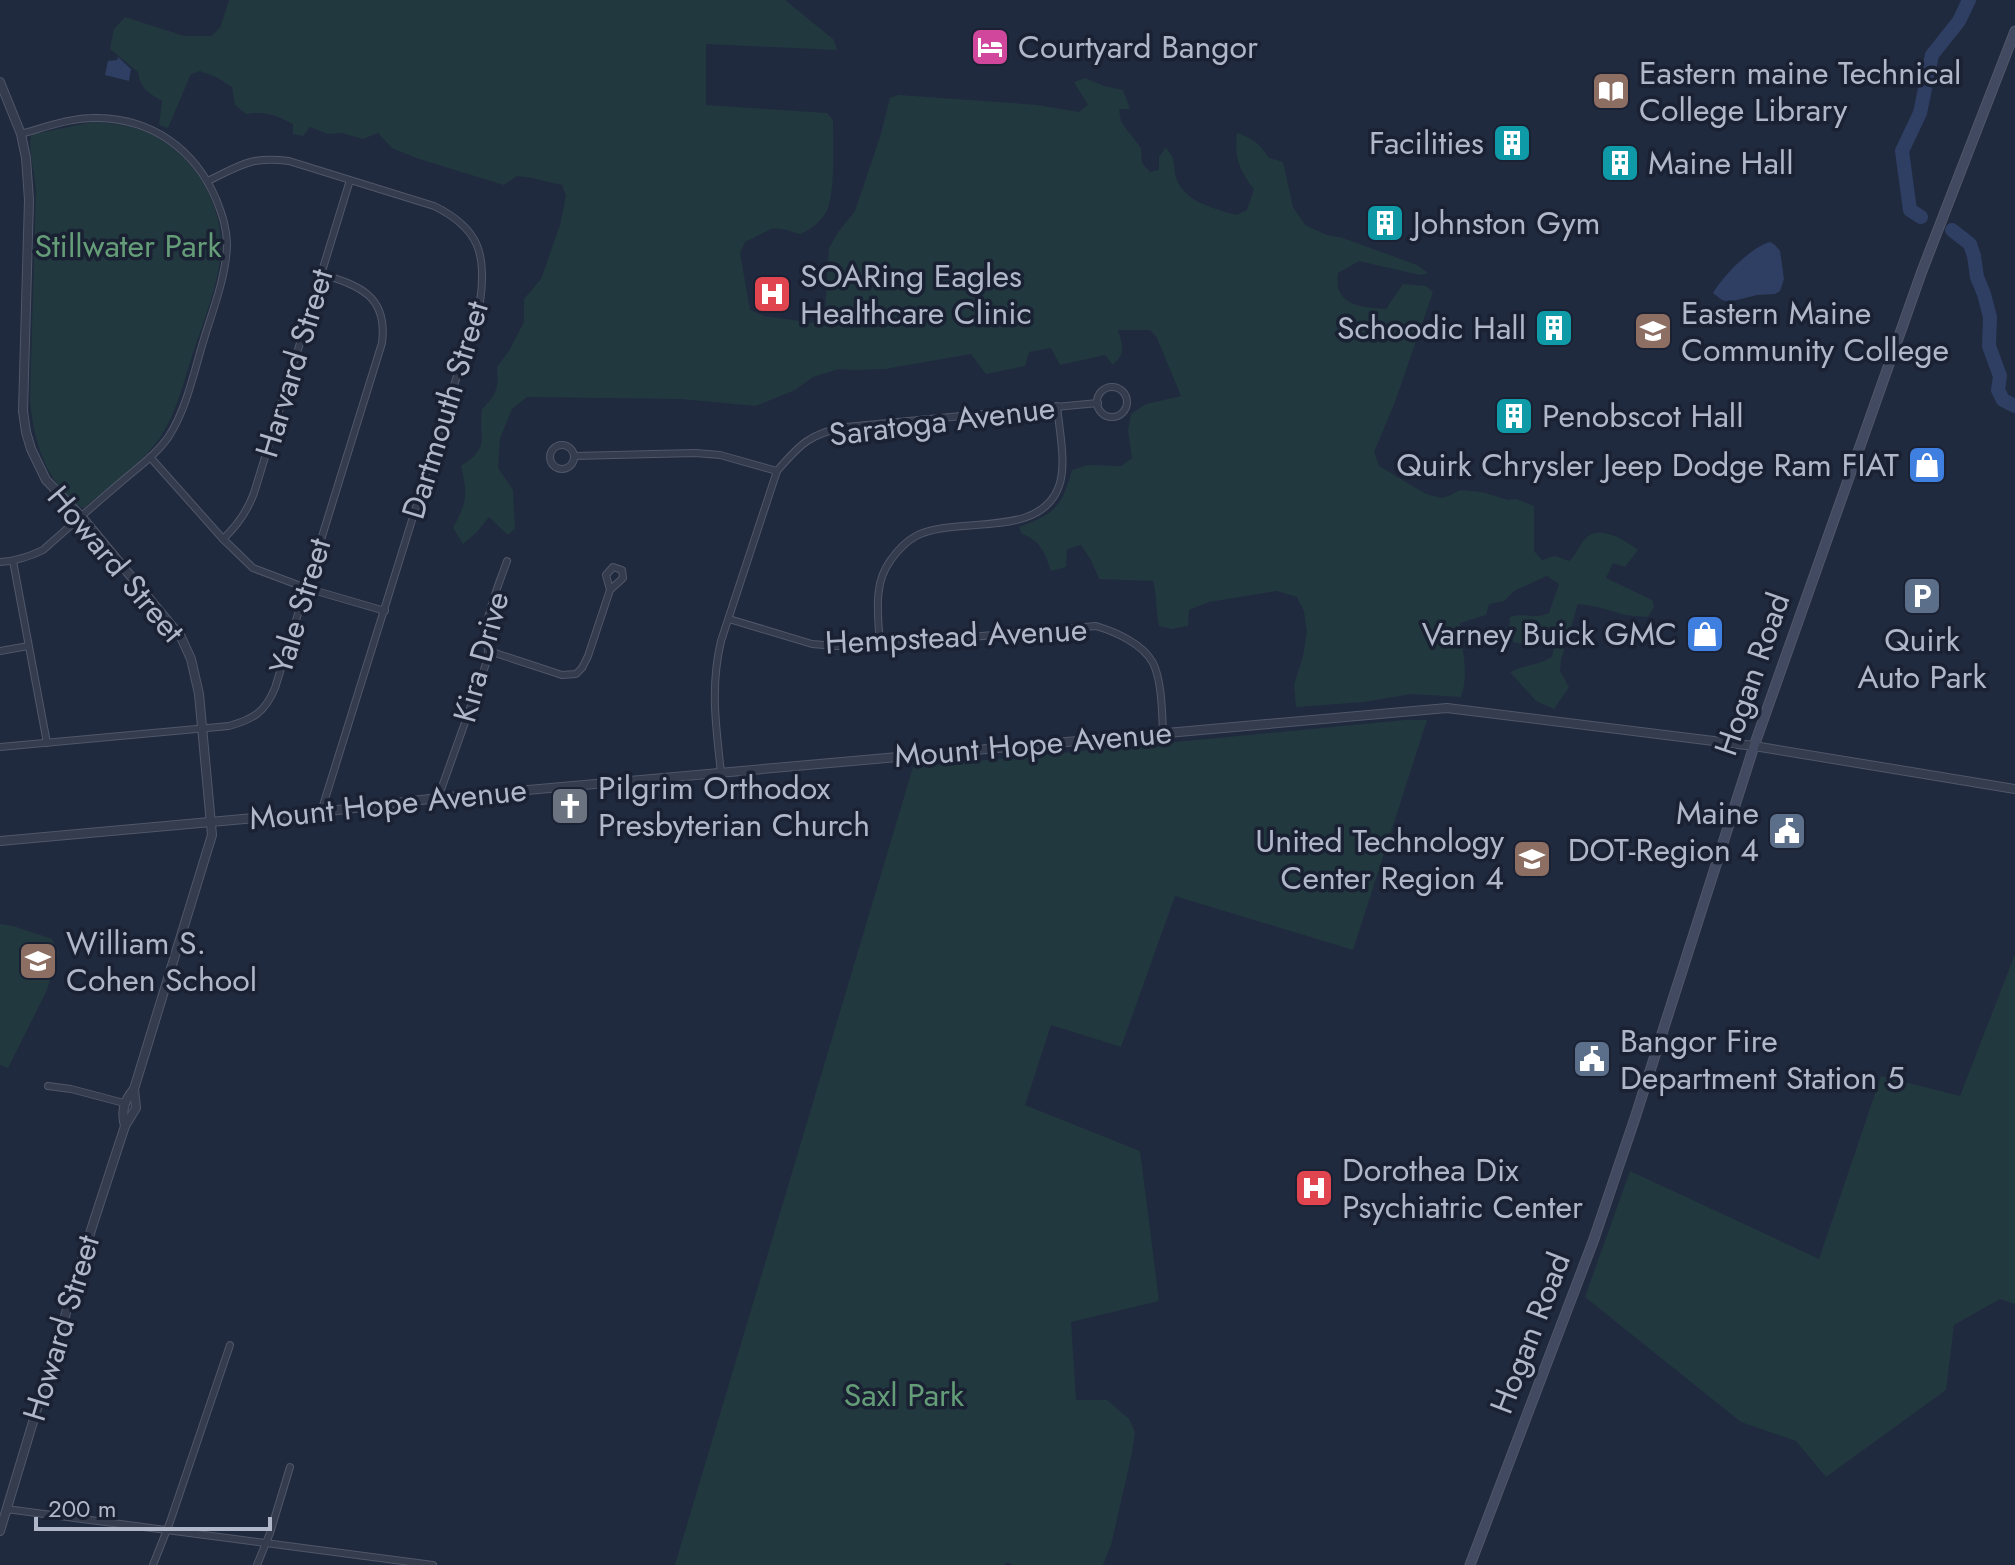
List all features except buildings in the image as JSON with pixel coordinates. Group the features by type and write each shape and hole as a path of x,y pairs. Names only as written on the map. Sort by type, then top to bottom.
{"main road":[{"name":"Hogan Road","path":"1470,1565 1594,1239 1754,746 1922,271 2015,31"}],"street":[{"name":"Howard Street","path":"0,82 21,134 26,158 29,200 23,411 26,432 46,480 81,516 181,637 191,659 203,728 212,835 134,1089 124,1103 122,1116 125,1126"},
{"path":"0,562 13,561 43,550 150,457 169,436 183,407 225,261 226,226 208,181 191,158 163,135 134,123 96,118 73,120 21,134"},
{"name":"Dartmouth Street","path":"208,181 243,164 269,158 289,161 434,206 454,216 477,243 482,263 480,302 321,812"},
{"name":"Harvard Street","path":"223,539 236,527 250,504 350,180"},
{"name":"Yale Street","path":"0,747 229,726 255,715 268,704 384,330 373,298 351,283 322,274"},
{"name":"Saratoga Avenue","path":"1111,387 1124,393 1127,401 1124,411 1115,416 1106,415 1098,403 1103,390 1111,387"},
{"name":"Saratoga Avenue","path":"721,773 715,717 715,667 777,471 793,452 826,430 1098,403"},
{"path":"880,645 878,592 886,567 903,544 933,530 1029,517 1052,497 1059,486 1062,465 1057,406"},
{"path":"560,445 568,446 574,456 572,464 565,469 553,466 549,458 551,451 560,445"},
{"path":"574,456 695,453 720,455 777,471"},
{"path":"150,457 253,568 306,588 385,611"},
{"path":"13,561 47,743"},
{"name":"Kira Drive","path":"438,798 489,651 486,645 488,619 507,561"},
{"path":"489,651 562,675 576,674 588,656 610,590"},
{"name":"Hempstead Avenue","path":"729,619 812,644 836,646 1096,626 1127,638 1153,663 1161,694 1163,732"},
{"path":"0,651 28,646"},
{"name":"Mount Hope Avenue","path":"0,841 321,812 438,798 1447,708 1754,746 2015,789"},
{"path":"48,1086 124,1103"},
{"name":"Howard Street","path":"0,1531 3,1509 92,1227 125,1126 136,1108 134,1089"},
{"path":"153,1565 230,1345"},
{"path":"257,1565 290,1467"},
{"path":"3,1509 433,1565"}],"green space":[{"path":"229,0 785,0 834,40 837,50 706,44 706,105 827,113 833,120 831,195 825,214 814,226 800,234 771,229 745,242 740,253 750,310 764,316 813,323 825,314 829,248 855,211 890,98 899,95 1037,105 1079,112 1088,105 1074,82 1085,78 1123,90 1130,109 1119,109 1121,122 1141,148 1142,163 1150,172 1159,170 1159,157 1166,147 1173,159 1176,178 1186,193 1210,207 1236,215 1247,210 1254,189 1237,156 1237,133 1243,135 1256,142 1269,158 1283,162 1293,207 1305,225 1417,265 1428,273 1420,275 1359,261 1338,273 1341,294 1345,299 1365,307 1386,309 1403,284 1426,286 1433,292 1395,402 1374,452 1379,466 1426,494 1442,498 1460,490 1482,492 1534,506 1534,551 1542,560 1555,556 1569,561 1584,540 1596,533 1619,538 1638,550 1625,567 1613,563 1606,578 1652,600 1654,607 1648,617 1578,604 1561,660 1560,671 1569,687 1554,709 1536,701 1510,672 1552,657 1555,640 1529,645 1513,642 1509,630 1510,617 1549,613 1559,584 1547,576 1514,591 1504,601 1489,604 1486,615 1460,623 1465,669 1461,697 1411,694 1364,702 1296,707 1294,685 1307,632 1304,611 1297,597 1277,591 1209,602 1189,610 1188,626 1171,629 1159,626 1153,581 1099,579 1081,545 1067,549 1066,567 1051,571 1041,548 1022,534 1019,527 1055,508 1072,470 1088,465 1121,466 1132,458 1128,430 1131,414 1146,404 1181,396 1157,338 1150,330 1118,330 1122,349 1113,365 1105,355 1060,365 1051,348 1029,352 1025,366 986,374 971,354 885,369 839,369 813,377 795,390 756,406 681,399 527,397 512,409 500,438 498,468 513,490 515,528 508,535 489,517 463,544 453,528 465,498 461,466 480,447 482,409 496,390 497,367 524,322 524,299 541,279 560,225 566,196 562,185 517,176 504,185 416,158 392,148 378,133 363,139 342,133 328,134 310,127 303,136 293,134 293,124 281,118 265,113 246,114 235,105 232,87 200,71 191,74 168,128 159,125 162,101 146,90 138,72 110,49 114,29 125,17 184,36 211,36 220,28"},
{"name":"Stillwater Park","path":"93,122 141,130 158,138 188,162 200,178 216,213 221,250 210,301 167,426 136,465 82,508 50,473 38,444 31,413 36,190 30,141 34,134"},
{"name":"Saxl Park","path":"1427,720 1353,950 1175,896 1121,1047 1051,1025 1025,1105 1140,1151 1159,1301 1071,1322 1076,1400 1107,1400 1129,1419 1135,1432 1111,1545 1103,1565 1013,1565 1006,1562 1005,1565 675,1565 913,767"},
{"path":"0,924 52,939 58,952 47,990 8,1068 0,1065"},
{"path":"2015,954 2015,1304 2000,1299 1954,1325 1946,1390 1826,1477 1796,1441 1741,1422 1585,1297 1630,1171 1819,1259 1881,1076 1960,1096"}],"water":[{"path":"118,57 131,69 129,81 105,75 108,61 117,60"},
{"path":"1770,242 1780,251 1784,279 1780,291 1729,302 1713,293 1738,263"}],"waterway":[{"path":"1921,217 1910,210 1902,151 1920,113 1932,55 1959,21 1969,0"},
{"path":"1952,230 1970,244 1990,317 1989,346 2000,376 1998,390 2003,400 2015,406"}],"place":[{"name":"Courtyard Bangor","path":"990,47"},
{"name":"Eastern maine Technical College Library","path":"1611,91"},
{"name":"Facilities","path":"1512,143"},
{"name":"Maine Hall","path":"1620,163"},
{"name":"Johnston Gym","path":"1385,223"},
{"name":"SOARing Eagles Healthcare Clinic","path":"772,294"},
{"name":"Schoodic Hall","path":"1554,328"},
{"name":"Eastern Maine Community College","path":"1653,331"},
{"name":"Penobscot Hall","path":"1514,416"},
{"name":"Quirk Chrysler Jeep Dodge Ram FIAT","path":"1927,465"},
{"name":"Quirk Auto Park","path":"1922,596"},
{"name":"Varney Buick GMC","path":"1705,634"},
{"name":"Pilgrim Orthodox Presbyterian Church","path":"570,806"},
{"name":"Maine DOT-Region 4","path":"1787,831"},
{"name":"United Technology Center Region 4","path":"1532,859"},
{"name":"William S. Cohen School","path":"38,961"},
{"name":"Bangor Fire Department Station 5","path":"1592,1059"},
{"name":"Dorothea Dix Psychiatric Center","path":"1314,1188"}]}
